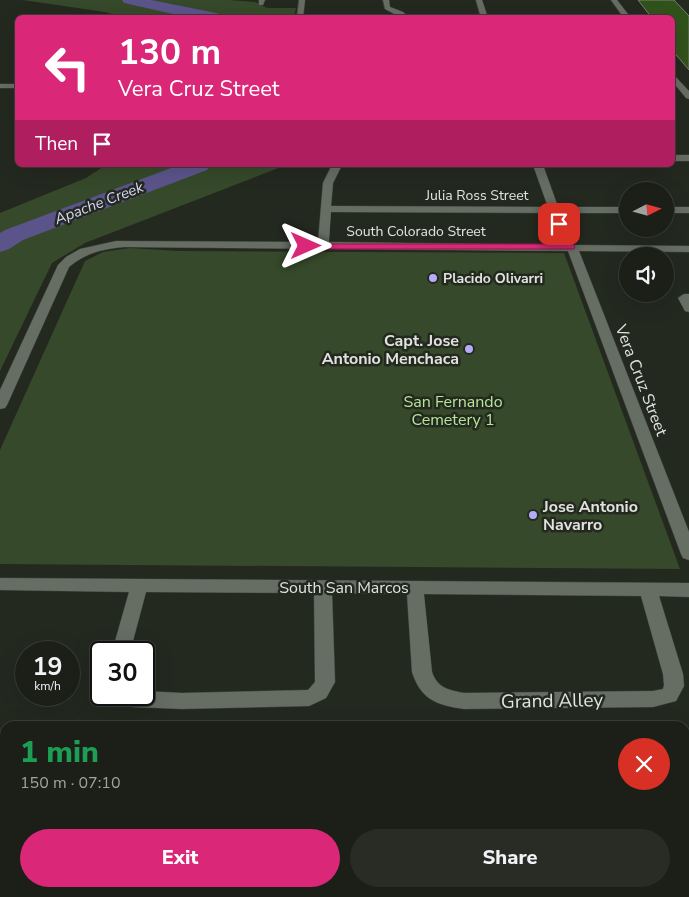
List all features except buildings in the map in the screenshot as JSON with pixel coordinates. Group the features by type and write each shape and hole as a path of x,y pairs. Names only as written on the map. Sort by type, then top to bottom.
{"street":[{"path":"300,15 302,0"},
{"path":"386,0 387,8 403,15"},
{"path":"479,0 484,15"},
{"path":"614,0 626,15"},
{"path":"675,78 686,88 689,96"},
{"path":"0,86 15,86"},
{"path":"675,158 689,158"},
{"path":"323,246 328,183 336,167"},
{"name":"Vera Cruz Street","path":"539,167 564,238 576,255 689,554"},
{"name":"Julia Ross Street","path":"326,209 619,210"},
{"path":"674,210 689,210"},
{"name":"South Colorado Street","path":"0,405 64,265 72,257 98,246 689,249"},
{"path":"689,298 684,298 689,308"},
{"name":"South San Marcos","path":"0,584 689,590"},
{"path":"124,641 139,586"},
{"path":"155,700 309,698 318,695 323,689 325,682 323,587"},
{"name":"Grand Alley","path":"415,588 424,683 436,694 464,701 653,699 669,695 674,686 673,674 648,590"}],"green space":[{"path":"23,0 229,0 255,2 267,8 296,8 294,15 115,15"},
{"path":"103,167 281,167 85,243 52,263 0,371 0,213 86,178"},
{"name":"San Fernando Cemetery 1","path":"130,248 177,251 564,253 680,569 0,564 0,450 85,261 103,252"}],"waterway":[{"name":"Apache Creek","path":"129,0 202,15"},
{"name":"Apache Creek","path":"0,244 14,235 194,167"}],"place":[{"name":"Placido Olivarri","path":"433,278"},
{"name":"Capt. Jose Antonio Menchaca","path":"469,349"},
{"name":"Jose Antonio Navarro","path":"533,515"}],"route":[{"path":"306,246 571,247 564,238 559,224"}]}
